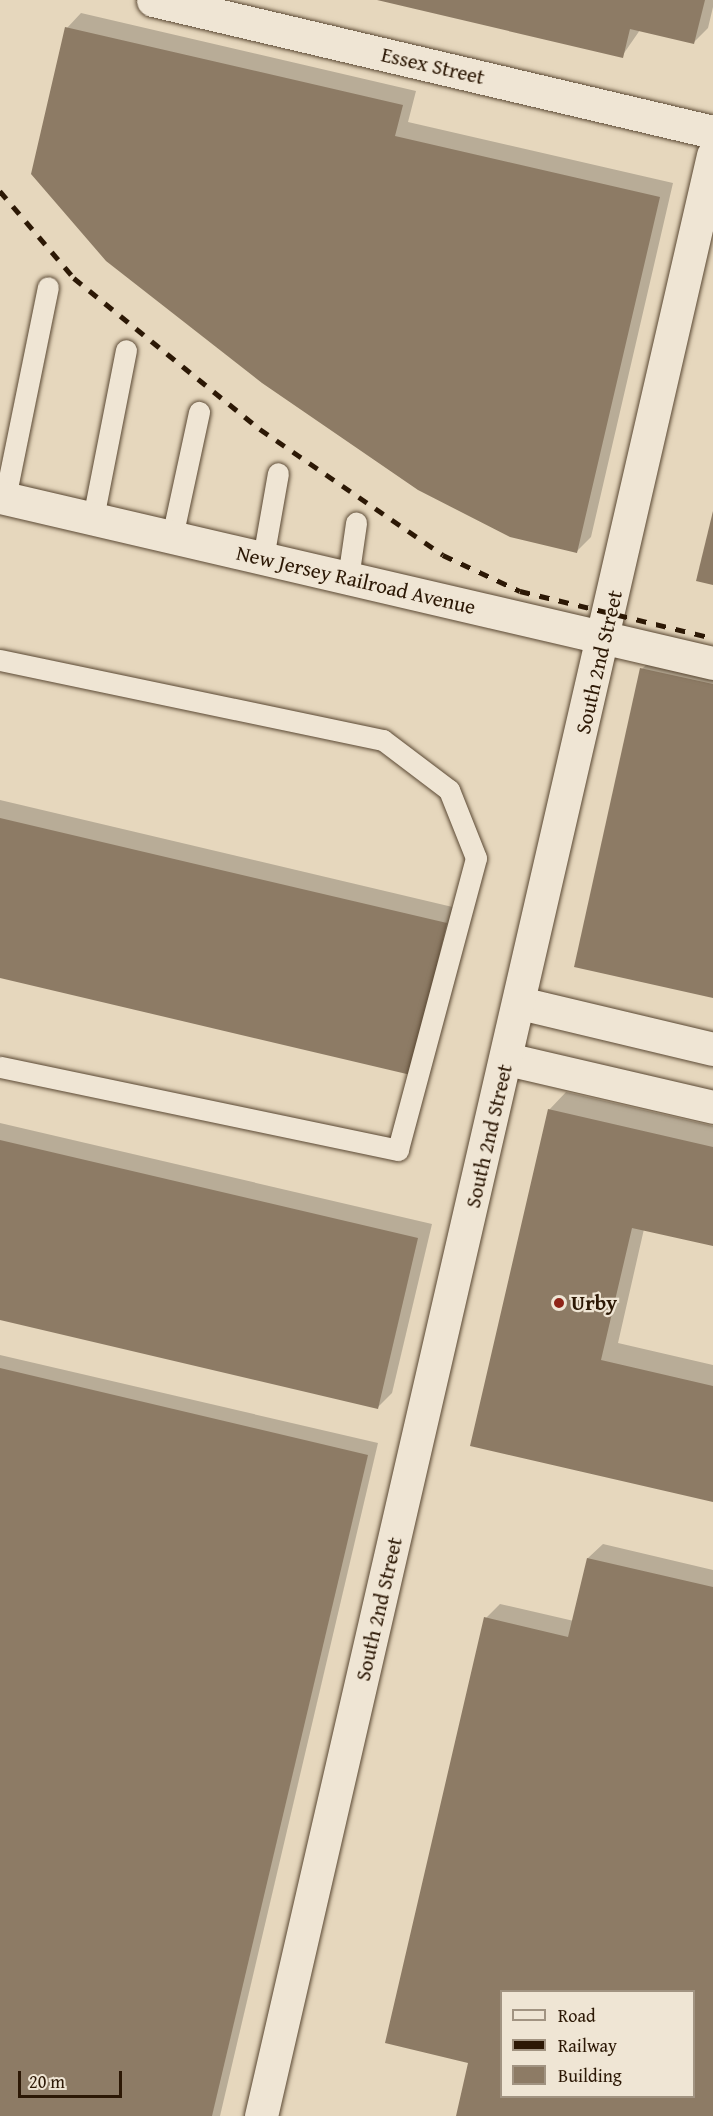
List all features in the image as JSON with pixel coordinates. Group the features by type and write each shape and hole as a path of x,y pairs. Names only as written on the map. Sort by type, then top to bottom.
{"street":[{"name":"Essex Street","path":"153,0 713,132"},
{"name":"South 2nd Street","path":"261,2116 520,1003 713,155"},
{"name":"New Jersey Railroad Avenue","path":"3,497 713,663"},
{"path":"520,1003 713,1049"},
{"path":"507,1059 713,1107"}],"lane":[{"path":"3,497 48,286"},
{"path":"93,519 126,350"},
{"path":"172,537 199,412"},
{"path":"263,558 278,473"},
{"path":"348,578 356,523"},
{"path":"0,660 383,740 449,790 476,858 398,1150 0,1067"}],"building":[{"path":"377,0 705,0 694,44 630,29 623,58"},
{"path":"65,27 403,105 395,136 660,197 577,553 510,537 418,490 262,383 106,261 31,174"},
{"path":"713,511 713,585 696,581"},
{"path":"640,668 713,684 713,998 574,967"},
{"path":"0,818 447,923 411,1075 0,978"},
{"name":"Urby","path":"548,1109 713,1147 713,1246 632,1228 601,1360 713,1386 713,1502 470,1446"},
{"path":"0,1140 418,1238 378,1409 0,1320"},
{"path":"0,1368 368,1455 212,2116 0,2116"},
{"path":"587,1558 713,1587 713,2116 456,2116 468,2063 385,2043 484,1617 568,1637"}],"railway":[{"path":"0,191 74,278 260,429 443,555 520,591 713,638"}],"place":[{"name":"Urby","path":"559,1303"}]}
